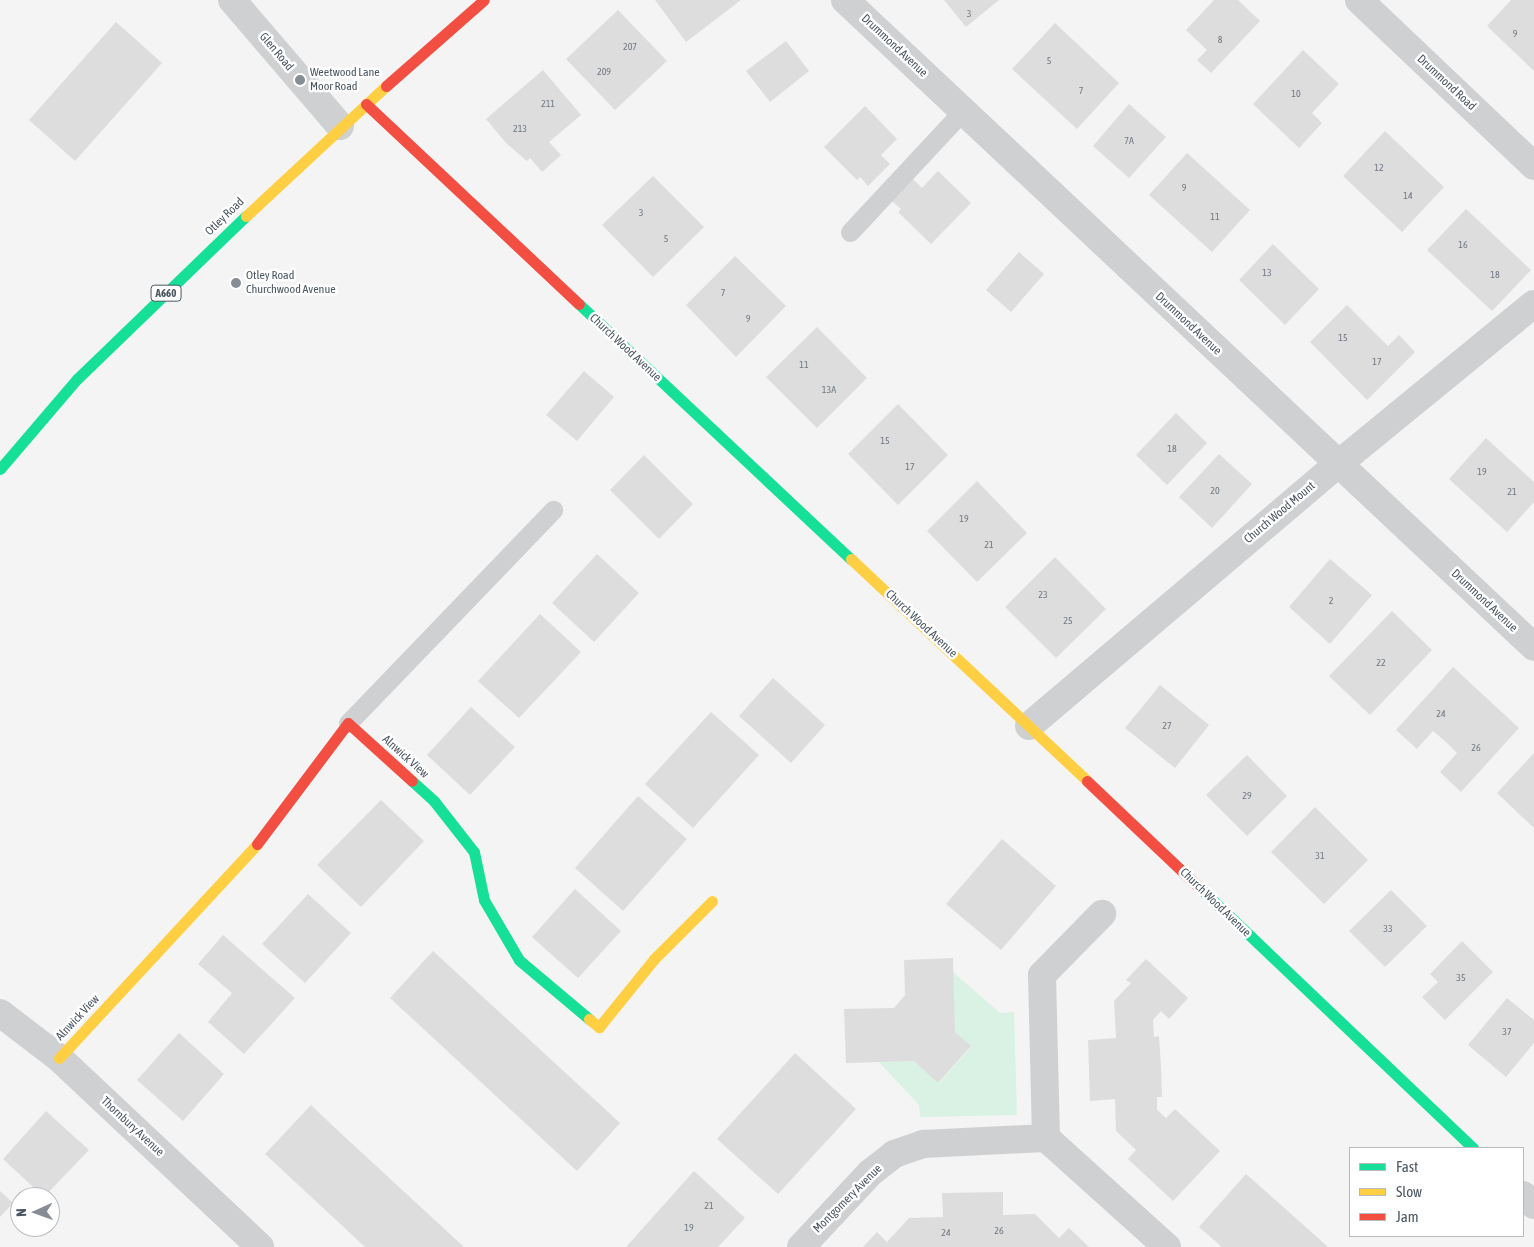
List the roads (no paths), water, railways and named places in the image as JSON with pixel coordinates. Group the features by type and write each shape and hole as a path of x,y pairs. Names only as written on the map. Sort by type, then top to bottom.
{"main road":[{"name":"Otley Road","path":"0,469 77,379 340,126 484,0"},
{"name":"Church Wood Avenue","path":"366,104 1029,726 1472,1147"},
{"name":"Alnwick View","path":"59,1058 264,837 348,723 434,801 474,852 484,900 519,960 599,1027 654,959 712,901"}],"street":[{"name":"Glen Road","path":"232,0 340,126"},
{"name":"Drummond Avenue","path":"845,0 1337,465 1534,647"},
{"name":"Drummond Road","path":"1358,0 1534,166"},
{"name":"Church Wood Mount","path":"1029,726 1337,465 1534,304"},
{"path":"1102,914 1042,976 1046,1138 1167,1247"},
{"name":"Thornbury Avenue","path":"0,1013 59,1058 260,1247"},
{"name":"Montgomery Avenue","path":"801,1247 870,1173 894,1154 923,1144 1046,1138"},
{"path":"1524,1196 1534,1206"}],"lane":[{"path":"850,232 963,111"},
{"path":"348,723 553,510"}],"place":[{"name":"Weetwood Lane Moor Road","path":"300,80"},
{"name":"Otley Road Churchwood Avenue","path":"236,283"}]}
